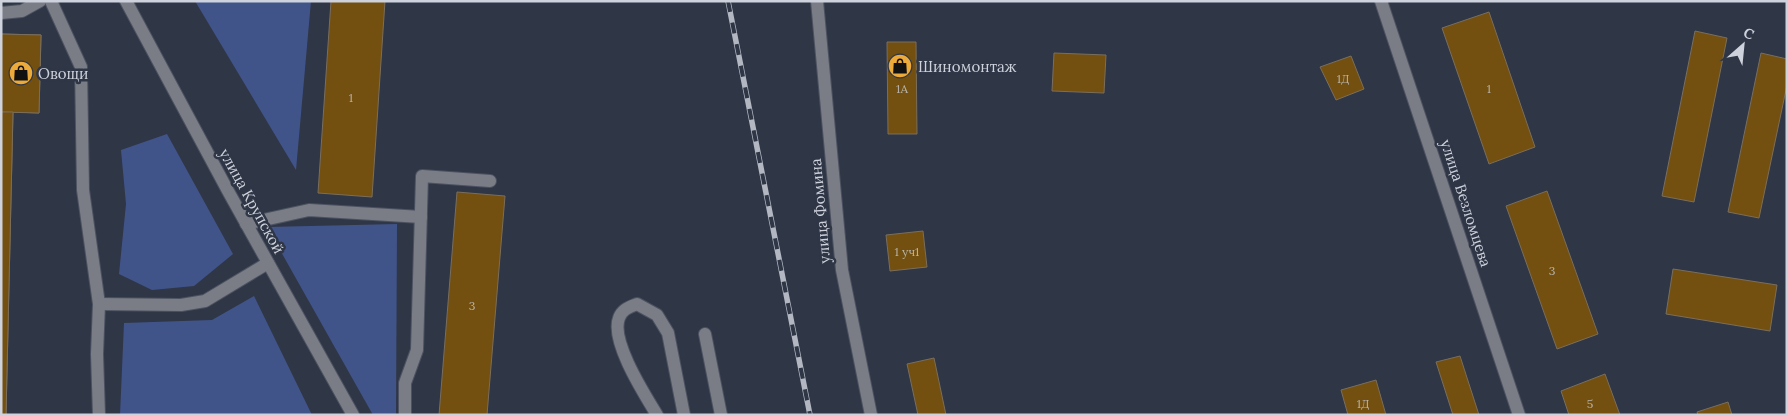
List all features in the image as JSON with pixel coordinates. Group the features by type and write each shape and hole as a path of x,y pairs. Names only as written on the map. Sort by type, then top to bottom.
{"street":[{"path":"1,13 22,11 40,1"},
{"path":"51,1 81,67 83,190 99,304 97,354 99,415"},
{"name":"улица Крупской","path":"126,1 246,224 353,415"},
{"name":"улица Фомина","path":"817,1 842,270 871,415"},
{"name":"улица Везломцева","path":"1381,1 1519,415"},
{"path":"405,415 405,383 417,350 422,176 490,181"},
{"path":"246,224 309,210 421,217"},
{"path":"99,304 181,305 205,301 268,263"},
{"path":"657,415 637,382 624,354 619,336 618,319 625,309 637,304 657,315 668,333 684,415"},
{"path":"705,334 721,415"}],"shaded area":[{"path":"195,1 311,1 296,170"},
{"path":"167,134 233,254 194,286 152,290 119,274 126,204 121,150"},
{"path":"397,224 396,415 373,415 267,227"},
{"path":"254,296 312,415 120,415 124,323 212,320"}],"building":[{"path":"331,1 385,1 372,197 318,193"},
{"path":"1489,12 1535,147 1489,164 1442,28"},
{"path":"1695,31 1727,38 1694,202 1662,196"},
{"path":"1,34 41,35 39,113 13,112 6,415 1,415"},
{"name":"Овощи","path":"1,34 41,35 39,113 1,112"},
{"path":"887,42 916,42 917,134 888,134"},
{"path":"1054,53 1106,55 1104,93 1052,91"},
{"path":"1761,53 1787,59 1787,85 1759,218 1728,212"},
{"path":"1351,56 1364,89 1336,100 1320,67"},
{"path":"1,112 13,112 6,415 1,415"},
{"path":"1547,191 1598,334 1557,349 1506,206"},
{"path":"457,192 505,196 487,415 439,415"},
{"path":"923,231 927,267 890,271 886,235"},
{"path":"1673,269 1777,285 1770,331 1666,314"},
{"path":"1460,356 1479,415 1453,415 1436,362"},
{"path":"934,358 946,415 918,415 907,364"},
{"path":"1605,374 1620,415 1569,415 1561,391"},
{"path":"1376,380 1386,415 1348,415 1341,390"},
{"path":"1728,402 1732,415 1698,415 1697,412"}],"railway":[{"path":"728,1 810,415"}],"place":[{"name":"Шиномонтаж","path":"900,66"},
{"name":"Овощи","path":"21,73"}]}
